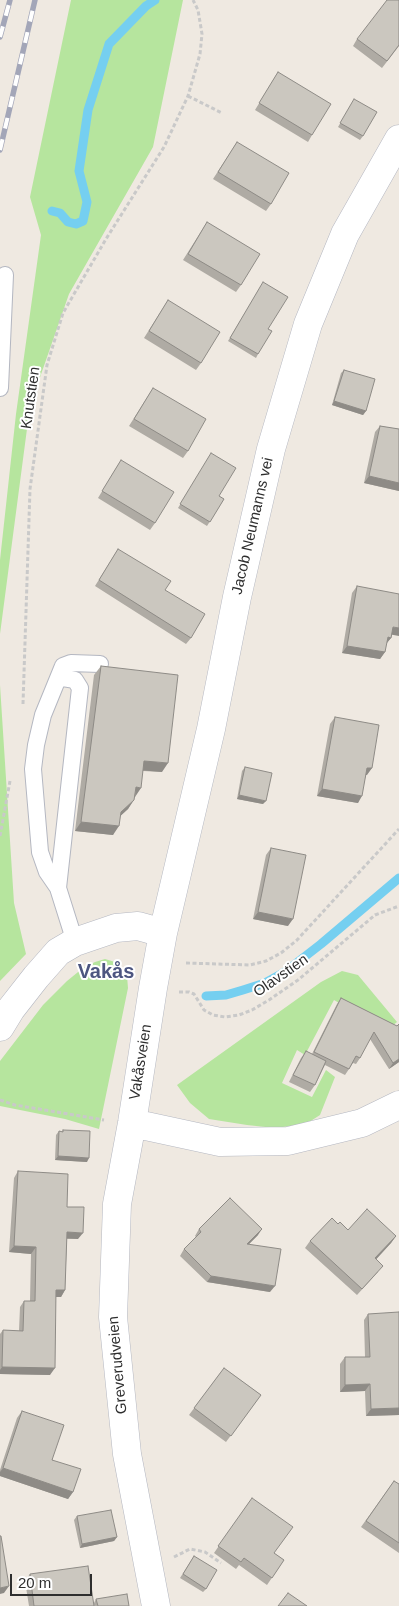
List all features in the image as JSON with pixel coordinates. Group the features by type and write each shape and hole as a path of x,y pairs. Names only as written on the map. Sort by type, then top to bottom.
{"street":[{"name":"Jacob Neumanns vei","path":"163,933 211,730 237,597 270,450 308,324 342,242 399,139"},
{"path":"4,1013 58,952 75,942 116,928 138,926 163,933"},
{"name":"Vakåsveien","path":"132,1123 163,933"},
{"path":"132,1123 220,1142 288,1141 362,1123 399,1104"},
{"name":"Greverudveien","path":"132,1123 117,1204 113,1317 127,1454 156,1606"}],"lane":[{"path":"0,388 5,275"},
{"path":"75,942 58,888 47,872 40,852 33,769 43,715 63,666 71,663 100,664"},
{"path":"58,888 80,688 75,680 63,678 63,666"}],"path":[{"name":"Knutstien","path":"22,710 30,489 46,365 63,314 106,239 164,147 188,96 200,54 202,34 198,10 193,0"},
{"path":"188,96 222,113"},
{"path":"0,836 12,772"},
{"path":"180,963 250,965 266,961 281,953 297,940 399,829"},
{"name":"Olavstien","path":"175,992 194,994 204,1010 213,1015 224,1017 246,1012 269,1000 298,980 376,915 399,906"},
{"path":"0,1100 106,1120 132,1123"},
{"path":"149,1568 167,1564 176,1555 190,1549 205,1552 221,1563"}],"green space":[{"path":"71,0 183,0 153,147 69,294 30,406 0,634 0,560 16,414 41,235 30,197"},
{"path":"0,685 14,903 26,954 0,981"},
{"path":"105,959 115,962 122,968 127,976 128,988 99,1129 65,1119 0,1106 0,1061 43,1005 67,981 83,968"},
{"path":"342,971 358,975 397,1022 386,1031 334,1000 305,1055 297,1050 282,1083 312,1097 326,1070 335,1077 320,1115 306,1124 275,1128 209,1119 190,1103 177,1085 321,982"}],"building":[{"path":"387,0 399,0 399,45 387,61 357,39"},
{"path":"278,72 331,104 312,135 259,103"},
{"path":"354,99 377,112 363,136 340,123"},
{"path":"237,142 289,173 271,204 218,172"},
{"path":"207,222 260,254 241,285 188,254"},
{"path":"263,282 288,297 268,329 272,331 258,354 230,338"},
{"path":"168,300 220,332 201,363 149,331"},
{"path":"344,370 375,379 366,411 334,401"},
{"path":"153,388 206,419 188,451 134,419"},
{"path":"380,426 399,429 399,483 369,476"},
{"path":"211,453 236,468 219,496 224,499 210,522 180,504"},
{"path":"121,460 174,492 155,523 102,491"},
{"path":"118,549 171,581 165,590 205,614 191,638 99,580"},
{"path":"357,586 399,594 399,628 393,627 391,638 388,637 385,652 347,646"},
{"path":"101,666 178,675 168,763 144,761 141,788 136,787 134,800 121,812 119,826 81,822"},
{"path":"335,717 379,725 372,768 367,768 362,796 322,789"},
{"path":"245,767 272,773 266,801 239,795"},
{"path":"271,848 306,855 293,919 258,912"},
{"path":"341,998 397,1026 399,1024 399,1059 393,1063 374,1032 360,1058 356,1056 349,1069 314,1052"},
{"path":"306,1051 326,1061 315,1085 293,1075"},
{"path":"63,1130 90,1131 89,1158 58,1156 59,1131 63,1132"},
{"path":"18,1171 68,1174 67,1207 84,1207 83,1233 67,1232 65,1290 56,1290 55,1368 2,1367 3,1330 23,1331 24,1301 35,1301 36,1247 14,1246"},
{"path":"230,1198 262,1229 247,1244 281,1249 275,1286 211,1276 184,1249 201,1232 199,1229"},
{"path":"367,1209 396,1236 375,1258 383,1266 362,1289 310,1241 332,1218 338,1224 340,1222 348,1230"},
{"path":"399,1312 399,1408 371,1409 370,1384 345,1385 345,1357 370,1357 368,1314"},
{"path":"224,1368 261,1395 231,1436 194,1408"},
{"path":"22,1411 64,1425 52,1460 81,1469 73,1492 3,1468"},
{"path":"394,1481 399,1484 399,1543 366,1521"},
{"path":"252,1498 293,1527 274,1553 284,1560 272,1578 244,1558 241,1562 218,1546"},
{"path":"111,1510 117,1537 82,1544 77,1516"},
{"path":"0,1536 9,1586 0,1588"},
{"path":"194,1556 217,1570 206,1589 183,1574"},
{"path":"88,1566 94,1606 34,1606 30,1574"},
{"path":"288,1593 307,1606 278,1606"},
{"path":"127,1594 129,1606 98,1606 96,1599"}],"waterway":[{"path":"52,211 60,213 68,222 76,224 83,221 87,202 79,171 88,110 109,44 146,6 155,0"},
{"path":"206,996 226,995 243,990 265,983 285,972 399,878"}],"railway":[{"path":"0,37 10,0"},
{"path":"0,150 35,0"}],"district":[{"name":"Vakås","path":"106,972"}]}
